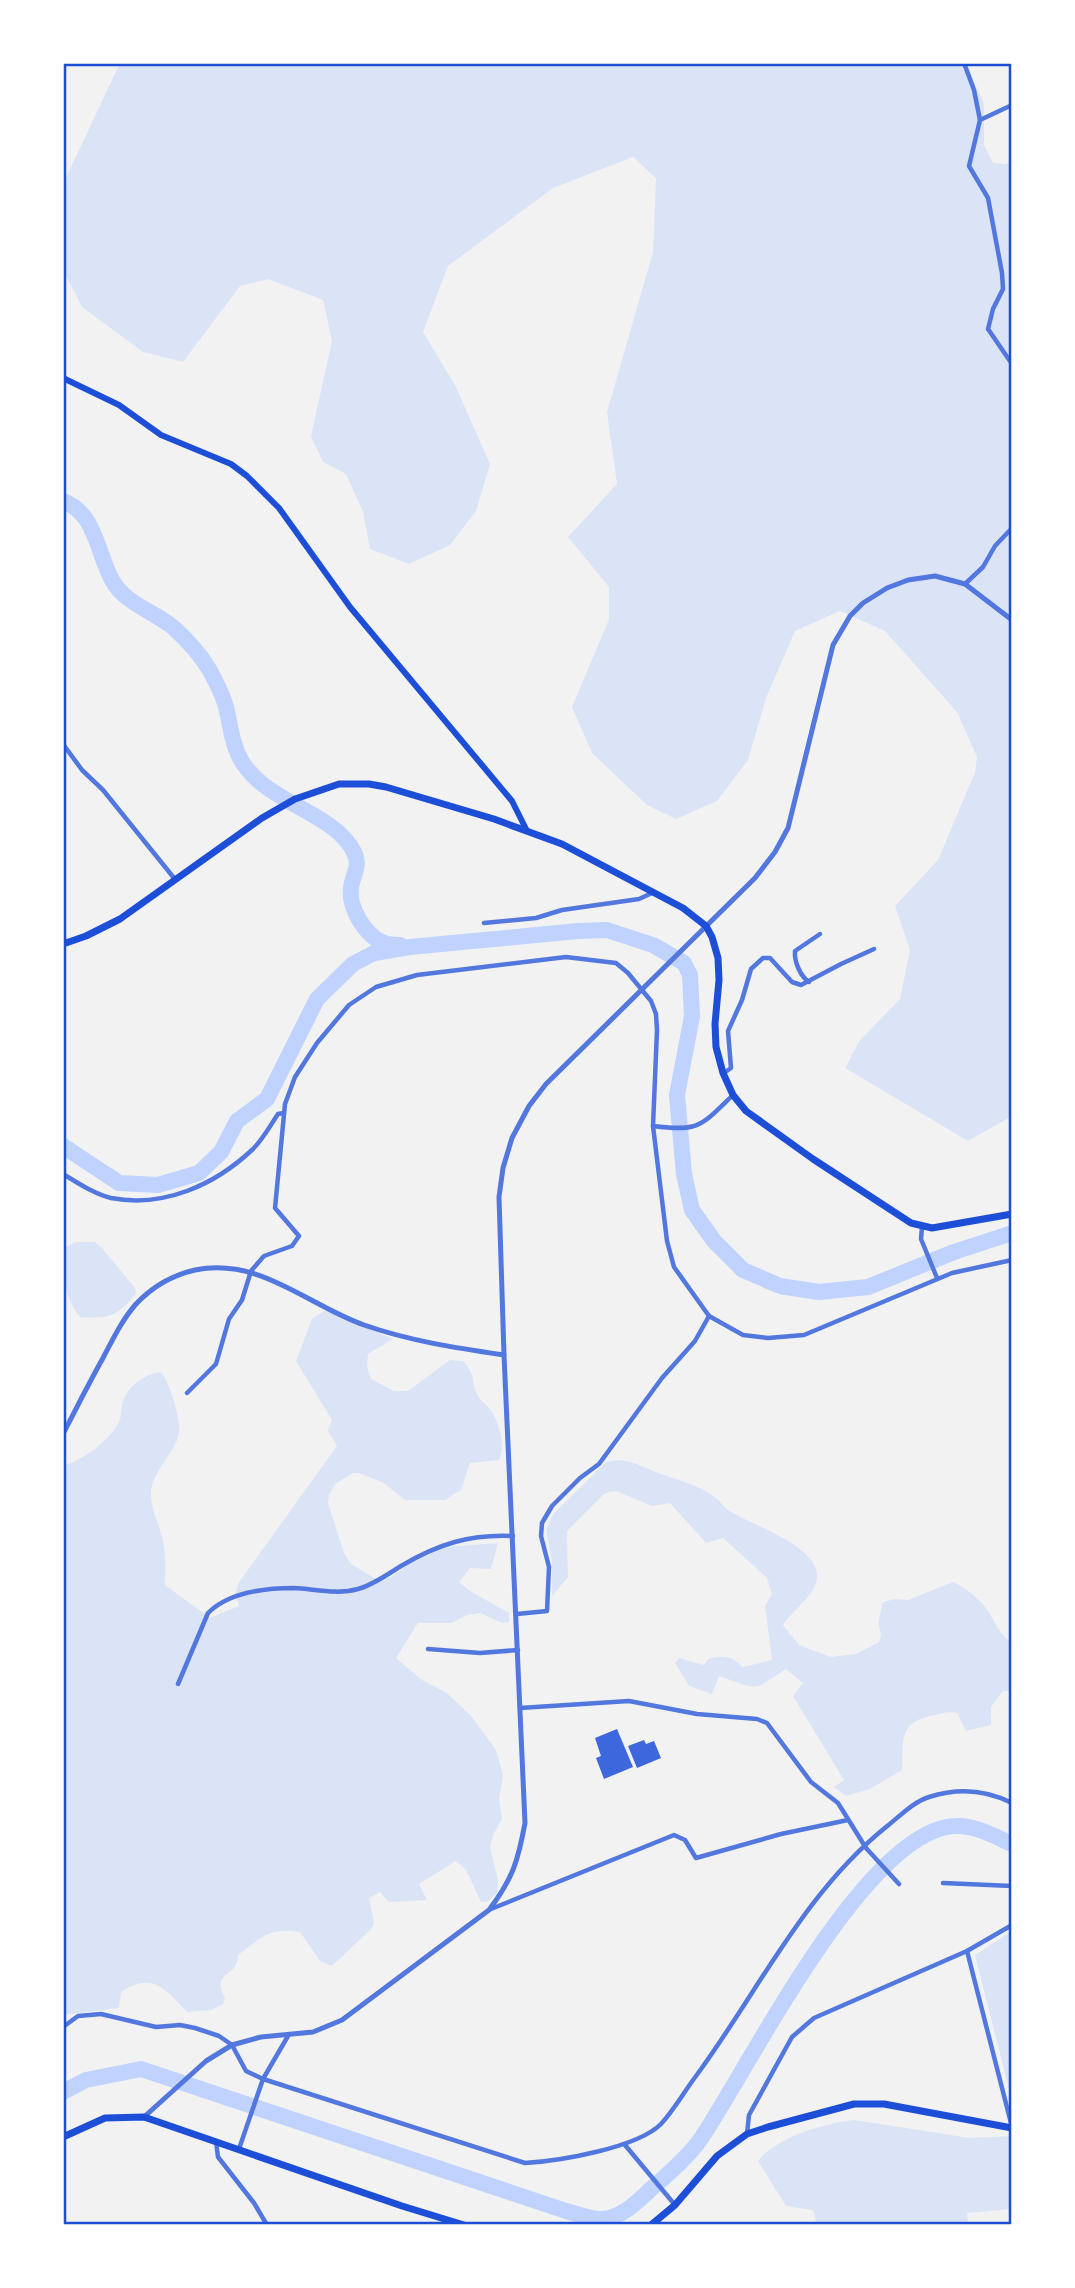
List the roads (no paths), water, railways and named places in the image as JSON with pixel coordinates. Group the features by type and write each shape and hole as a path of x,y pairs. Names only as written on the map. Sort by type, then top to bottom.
{"main road":[{"path":"63,378 119,405 161,435 231,464 247,476 279,508 350,607 512,801 526,829"},
{"path":"63,944 120,919 174,878 295,799 339,784 369,784 434,801 526,829 562,844 683,908 706,926 718,958 716,1047 733,1095 746,1111 813,1159 895,1215 922,1227 944,1227 1012,1213"},
{"path":"651,2225 675,2205 717,2156 747,2134 854,2104 884,2104 1012,2128"},
{"path":"63,2137 105,2118 146,2115 216,2141 241,2146 402,2206 464,2225"}],"street":[{"path":"964,63 974,90 980,120 969,166 988,198 1002,273 1003,289 993,309 988,329 1012,364"},
{"path":"980,120 1012,105"},
{"path":"965,584 983,567 995,546 1012,528"},
{"path":"489,1910 511,1878 518,1860 525,1823 499,1197 503,1168 512,1138 529,1106 547,1084 755,878 775,852 788,828 833,645 850,616 863,603 887,588 908,580 935,576 965,584 1012,620"},
{"path":"63,744 174,878"},
{"path":"484,923 536,918 562,911 639,899 653,893"},
{"path":"809,982 803,978 794,951 820,934"},
{"path":"723,1073 731,1068 727,1031 742,1000 748,976 763,958 770,958 792,982 801,985 874,949"},
{"path":"187,1393 216,1364 229,1319 242,1300 251,1271 264,1256 292,1246 299,1236 275,1208 284,1113 295,1077 317,1042 349,1005 376,987 417,975 566,957 616,963 644,987 656,1014 656,1127 667,1241 674,1267 709,1316 743,1335 768,1338 804,1335 830,1326 937,1277 1012,1260"},
{"path":"656,1127 696,1128 733,1095"},
{"path":"63,1174 84,1187 109,1197 161,1199 212,1181 255,1147 278,1114 284,1113"},
{"path":"922,1227 922,1241 937,1277"},
{"path":"63,1434 128,1314 149,1292 171,1278 195,1270 216,1267 251,1271 287,1286 359,1323 401,1338 504,1354"},
{"path":"517,1614 547,1611 549,1567 541,1536 542,1523 552,1506 580,1478 599,1464 662,1378 695,1340 709,1316"},
{"path":"178,1684 208,1613 216,1605 230,1598 259,1591 294,1588 323,1592 358,1589 421,1555 454,1541 484,1535 513,1536"},
{"path":"428,1649 480,1653 517,1650"},
{"path":"520,1708 629,1701 697,1714 757,1719 766,1723 811,1782 838,1803 865,1847 899,1884"},
{"path":"63,2027 78,2016 101,2014 156,2026 180,2025 195,2028 219,2036 232,2045 246,2071 263,2079 525,2163 546,2162 625,2145 660,2125 713,2053 807,1908 865,1847 913,1805 928,1797 958,1791 975,1791 1012,1803"},
{"path":"146,2115 206,2061 232,2045 261,2037 313,2032 342,2020 489,1910 674,1835 685,1840 696,1858 781,1834 848,1820"},
{"path":"943,1883 1012,1886"},
{"path":"747,2134 750,2115 792,2037 814,2018 967,1951 1012,1925"},
{"path":"967,1951 1012,2128"},
{"path":"241,2146 263,2079 288,2036"},
{"path":"216,2141 218,2157 254,2203 267,2225"},
{"path":"625,2145 675,2205"}],"waterway":[{"path":"63,501 74,507 89,524 117,588 174,628 205,663 225,702 232,737 248,771 262,784 314,815 344,838 356,857 357,866 351,895 359,920 377,939 400,945"},
{"path":"63,1146 119,1183 158,1185 199,1173 221,1152 237,1121 267,1099 317,999 353,964 374,953 410,947 607,930 653,945 684,963 690,975 692,1016 677,1095 684,1174 692,1210 714,1241 743,1270 780,1286 819,1292 868,1287 954,1252 1012,1233"},
{"path":"63,2092 86,2080 141,2069 566,2211 593,2218 609,2218 635,2204 700,2140 813,1957 849,1907 886,1865 922,1837 957,1826 978,1829 1012,1844"},
{"path":"603,2219 604,2225"}]}
